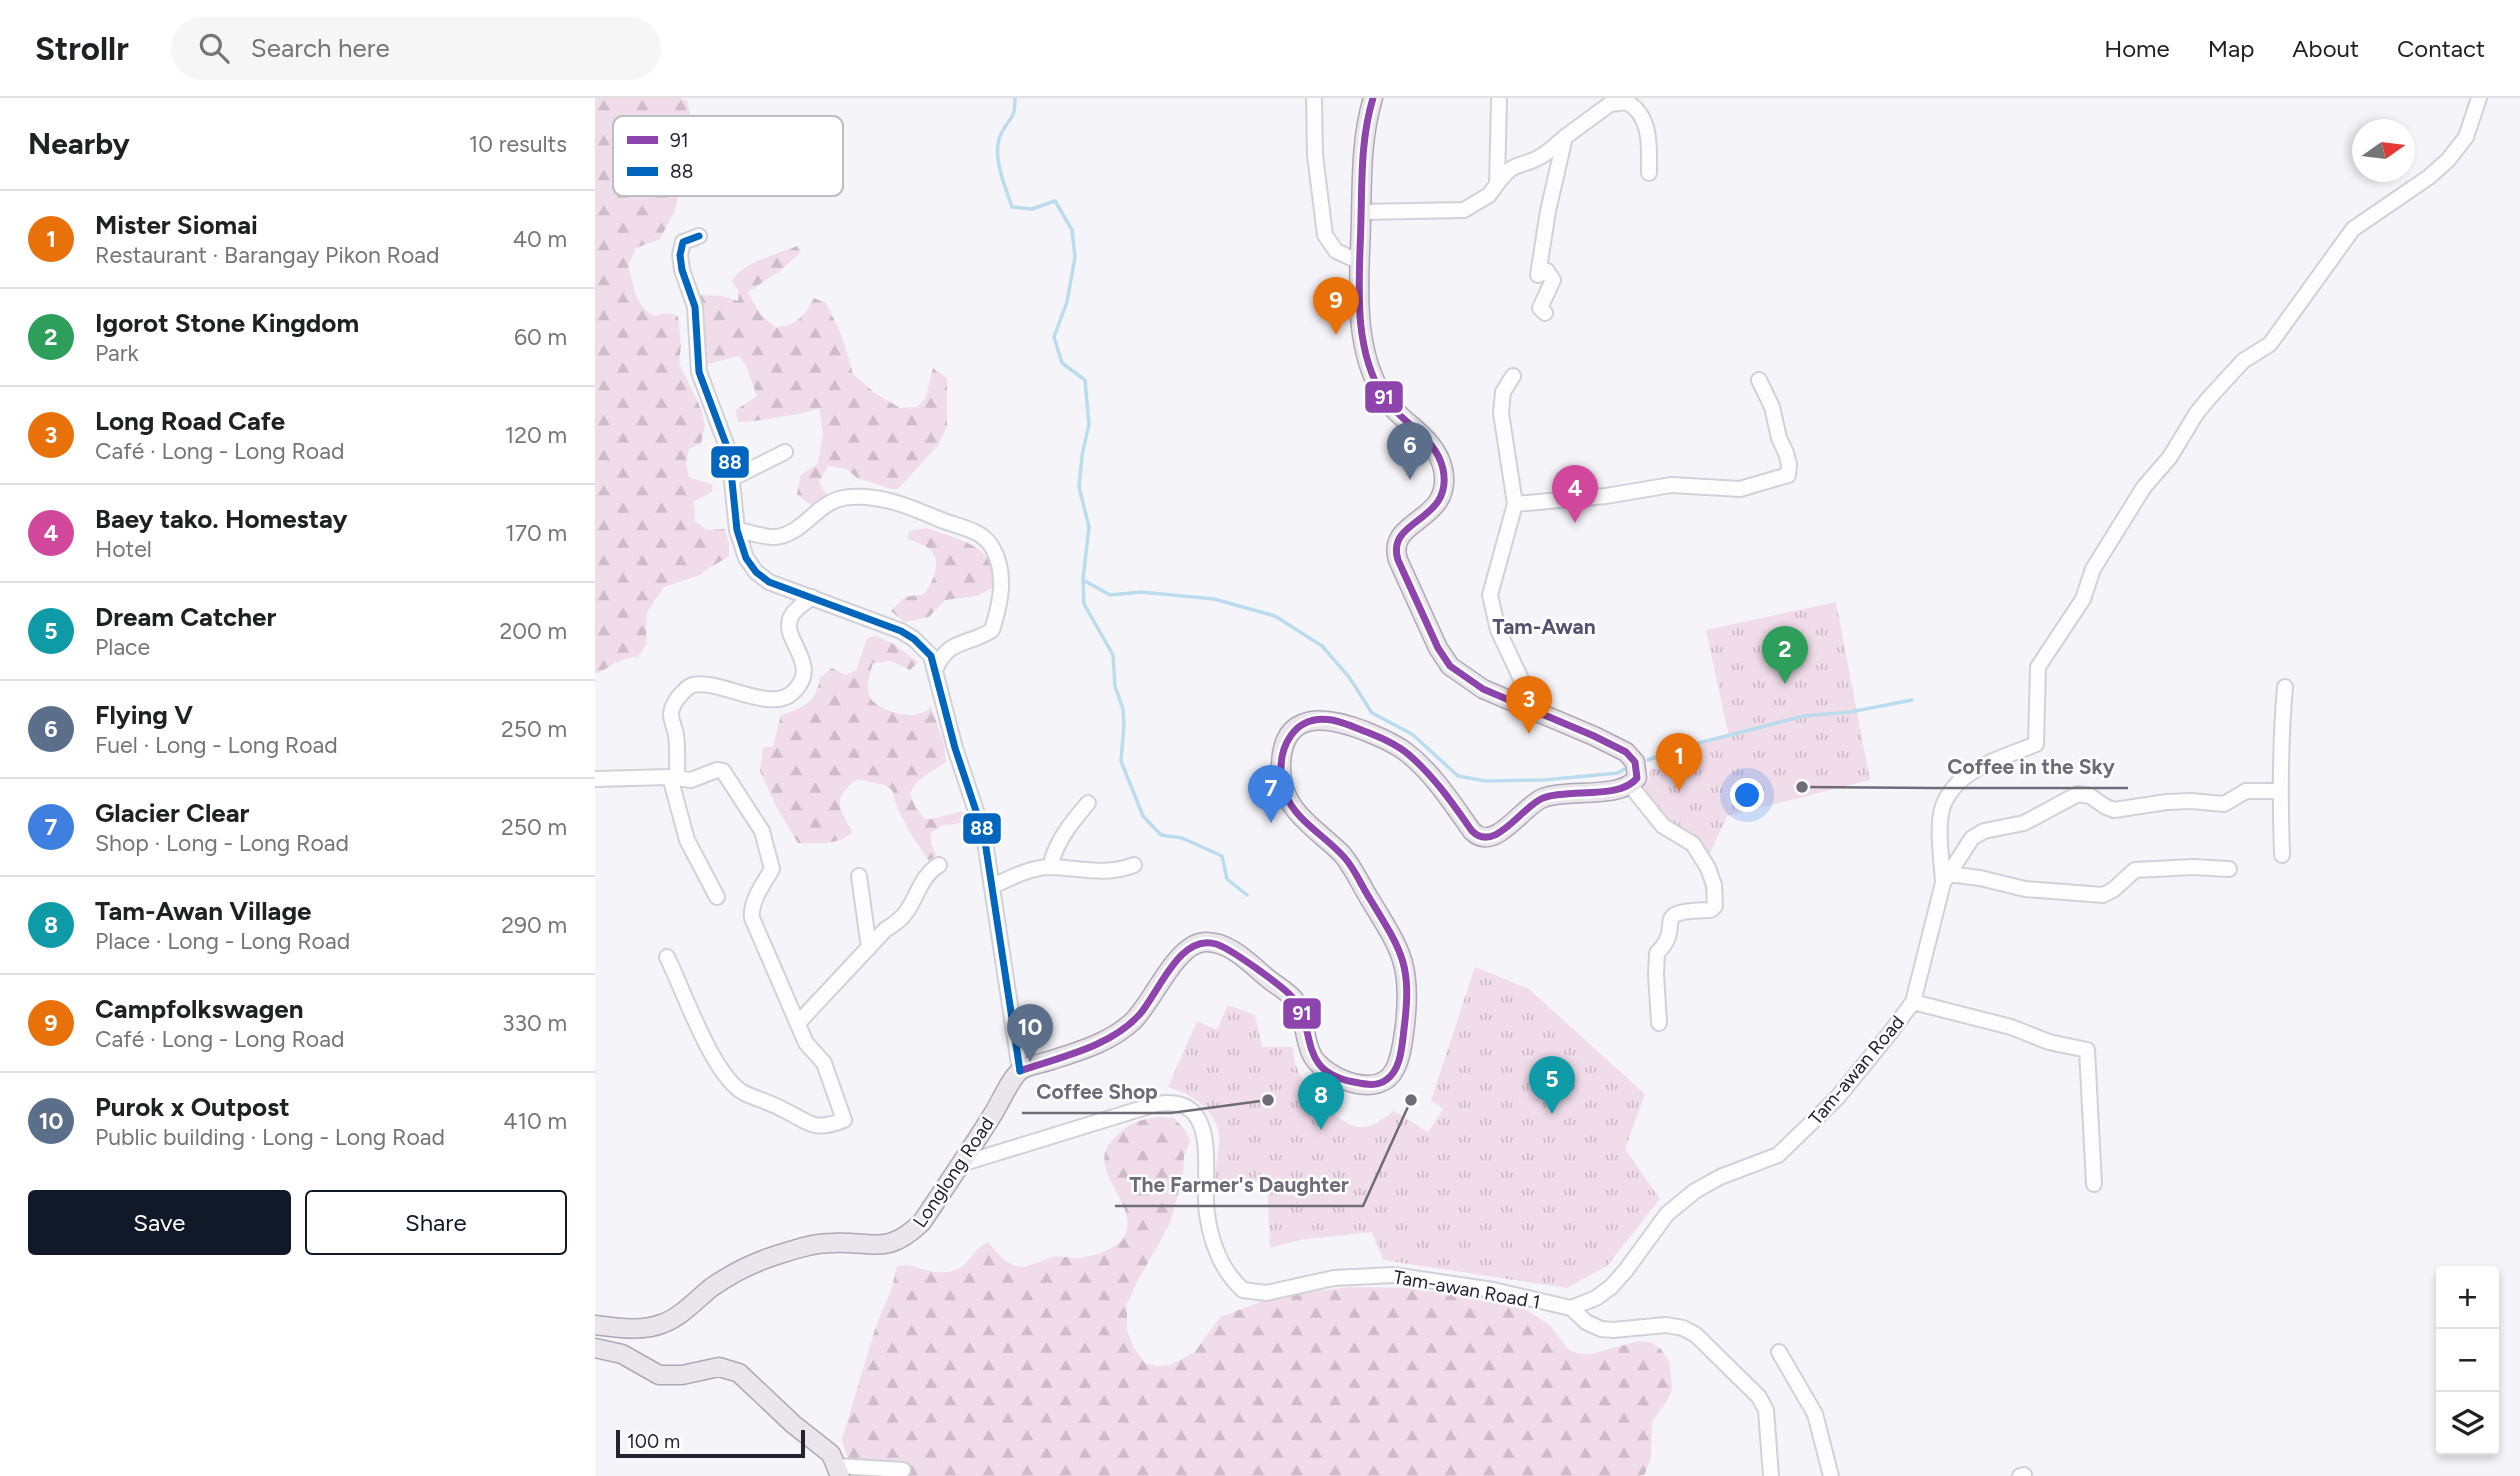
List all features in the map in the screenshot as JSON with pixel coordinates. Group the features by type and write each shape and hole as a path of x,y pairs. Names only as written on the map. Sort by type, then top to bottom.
{"main road":[{"path":"1020,1071 1071,1054 1118,1032 1139,1015 1180,957 1191,947 1203,942 1215,943 1232,950 1290,995 1303,1017 1312,1055 1326,1070 1345,1080 1368,1085 1379,1084 1390,1076 1397,1067 1403,1043 1407,1003 1406,969 1397,943 1350,864 1300,818 1286,796 1281,766 1284,747 1290,734 1303,723 1322,719 1342,723 1385,739 1406,752 1432,778 1480,838 1503,831 1528,807 1542,798 1559,794 1615,790 1630,785 1637,778 1632,757 1626,752 1483,689 1450,666 1438,648 1398,560 1395,545 1398,538 1434,508 1441,496 1444,475 1441,461 1432,444 1392,409 1372,374 1359,312 1363,141 1373,98"},
{"name":"Longlong Road","path":"595,1325 625,1329 666,1323 727,1277 758,1262 800,1248 835,1242 876,1245 896,1243 922,1223 1020,1071"},
{"path":"595,1348 622,1354 659,1375 682,1375 719,1367 739,1373 793,1424 831,1454 839,1471"}],"street":[{"path":"1314,98 1315,155 1325,234 1336,251 1360,262"},
{"path":"2229,869 2193,867 2135,870 2113,890 2103,895 2025,889 1980,878 1946,878 1942,807 1960,780 1974,769 2036,744 2038,667 2083,599 2093,569 2144,487 2170,457 2196,414 2215,391 2242,361 2270,344 2353,229 2429,177 2448,160 2466,137 2479,98"},
{"path":"1497,184 1499,100"},
{"path":"1361,212 1464,210 1489,195 1506,172 1517,163 1535,159 1610,104 1627,102 1641,113 1649,146 1649,173"},
{"path":"1545,313 1540,307 1553,280 1547,271 1538,275 1548,211 1565,137"},
{"path":"699,236 683,242 680,255 682,270 695,307 697,359 707,395 729,452 737,530 746,558 756,572 769,582 901,631 925,648 931,656 955,748 984,835 1020,1071"},
{"path":"1513,376 1503,392 1501,413 1515,504 1490,595 1498,630 1537,712"},
{"path":"1515,504 1606,496 1671,485 1740,489 1788,475 1789,464 1779,438 1772,407 1759,380"},
{"path":"733,478 785,452"},
{"path":"737,530 771,537 782,536 830,502 852,496 899,503 982,535 992,547 1002,574 992,630 948,649 936,668"},
{"path":"717,897 687,840 673,778 678,750 671,713 673,705 681,694 694,685 712,686 765,699 778,699 793,693 802,680 804,663 790,632 789,623 792,614 812,597"},
{"path":"2282,855 2279,791 2285,687"},
{"path":"595,779 691,780 717,770 723,771 762,831 772,869 754,901 752,918 806,1043 824,1063 844,1120 818,1127 808,1124 765,1100 745,1093 732,1083 714,1059 667,957"},
{"path":"1630,785 1663,826 1693,845 1708,868 1716,893 1715,906 1711,910 1677,911 1671,917 1666,944 1657,953 1659,1023"},
{"name":"Tam-awan Road","path":"1571,1308 1596,1298 1611,1287 1667,1214 1695,1191 1720,1177 1778,1155 1837,1098 1913,1002 1946,878 1972,838 1984,831 2024,822 2078,794 2091,796 2114,810 2167,802 2224,804 2246,791 2279,791"},
{"path":"1050,867 1061,836 1088,803"},
{"path":"799,1022 884,930 907,912 924,878 939,865"},
{"path":"993,886 1030,871 1050,867 1105,872 1135,865"},
{"path":"859,876 869,948"},
{"path":"1913,1002 2011,1027 2049,1042 2087,1050 2094,1184"},
{"name":"Tam-awan Road 1","path":"961,1164 1156,1104 1181,1103 1192,1113 1205,1136 1207,1214 1216,1248 1224,1269 1243,1290 1266,1293 1334,1278 1393,1275 1493,1290 1571,1308 1586,1322 1601,1329 1613,1331 1666,1325 1683,1328 1696,1335 1759,1397 1766,1410 1770,1474"},
{"path":"1779,1352 1815,1414 1831,1476"},
{"path":"839,1471 903,1470"}],"green space":[{"path":"595,98 680,98 687,101 690,116 613,116 613,196 678,196 675,210 660,239 636,248 628,265 636,296 644,309 654,316 668,313 678,316 681,345 679,363 702,411 705,426 701,443 689,449 686,463 689,477 713,485 712,492 694,501 695,521 707,530 725,529 729,556 697,576 664,587 647,612 646,645 638,657 621,660 595,674"},
{"path":"797,246 801,252 781,270 748,292 760,314 775,327 789,325 799,319 814,298 826,303 841,334 853,374 875,393 900,408 917,407 925,399 933,368 947,378 947,426 938,445 898,489 857,478 847,469 828,466 819,482 828,498 823,505 811,506 797,494 801,475 818,463 823,433 819,408 791,415 738,422 736,410 757,396 746,366 739,356 703,365 697,302 701,295 722,296 738,301 739,292 732,281 737,274 761,259"},
{"path":"927,528 963,541 983,553 990,562 992,588 977,596 945,600 929,617 904,622 891,611 905,597 924,594 935,571 933,553 907,538 910,531"},
{"path":"1836,602 1870,780 1727,816 1707,859 1662,820 1641,792 1649,779 1650,769 1683,768 1681,749 1729,737 1706,630"},
{"path":"876,636 892,643 918,662 910,670 891,661 873,663 868,684 873,702 886,709 909,715 924,712 931,706 944,744 946,762 921,779 910,794 916,808 925,819 964,812 966,822 941,826 931,833 931,843 936,855 929,861 909,831 892,790 885,785 857,779 844,792 841,809 852,832 841,840 798,843 778,810 760,771 763,747 773,747 781,715 796,710 812,699 820,678 832,668 845,675 856,671 867,638"},
{"path":"1475,967 1529,989 1645,1094 1625,1149 1660,1199 1607,1266 1567,1288 1383,1260 1372,1232 1299,1240 1270,1248 1267,1181 1213,1183 1219,1144 1216,1124 1200,1103 1185,1093 1168,1087 1197,1021 1217,1030 1228,1005 1255,1015 1262,1047 1292,1047 1296,1066 1307,1085 1341,1120 1350,1125 1364,1127 1378,1122 1394,1111 1428,1132 1443,1109 1431,1100"},
{"path":"1158,1117 1174,1118 1185,1130 1190,1141 1184,1156 1183,1175 1170,1223 1127,1304 1127,1331 1134,1348 1145,1363 1156,1366 1170,1365 1195,1352 1220,1317 1271,1298 1316,1291 1352,1287 1415,1288 1525,1309 1550,1325 1569,1350 1577,1353 1591,1354 1639,1341 1653,1343 1661,1349 1670,1363 1672,1389 1652,1422 1651,1457 1645,1474 871,1476 855,1465 845,1452 842,1439 897,1266 948,1272 966,1263 988,1242 1008,1263 1021,1267 1051,1257 1079,1258 1110,1249 1122,1240 1127,1222 1125,1210 1107,1173 1104,1161 1106,1149 1115,1137 1130,1125"}],"waterway":[{"path":"1015,98 1013,114 1002,132 998,150 1000,170 1012,207 1032,209 1055,201 1072,230 1075,257 1067,302 1054,337 1062,363 1085,380 1089,424 1079,487 1089,527 1083,579 1084,604 1113,655 1115,686 1123,709 1121,761 1143,816 1161,835 1182,838 1222,856 1227,879 1247,895"},
{"path":"1083,580 1110,595 1141,592 1214,599 1275,616 1322,646 1349,677 1372,713 1412,734 1458,776 1486,781 1544,780 1618,773 1624,769"},
{"path":"1648,760 1683,747 1804,716 1850,712 1912,700"}],"transit line":[{"name":"91","path":"1020,1071 1084,1050 1115,1035 1140,1014 1181,956 1192,947 1203,943 1216,944 1233,953 1293,998 1305,1023 1311,1048 1324,1069 1336,1077 1366,1084 1379,1084 1391,1076 1400,1057 1406,1007 1407,989 1402,960 1390,933 1344,857 1298,814 1285,794 1282,756 1291,736 1307,722 1336,721 1398,747 1426,772 1472,831 1481,837 1499,833 1543,798 1619,789 1637,778 1635,762 1626,752 1483,689 1450,666 1438,648 1398,560 1397,546 1401,536 1439,500 1444,487 1439,457 1433,447 1390,406 1373,376 1366,355 1359,287 1362,173 1366,128 1373,98"},
{"name":"88","path":"699,236 683,242 680,255 682,270 695,307 699,372 729,452 737,530 746,558 756,572 769,582 901,631 914,639 931,656 955,748 984,835 1020,1071"}],"place":[{"name":"Campfolkswagen","path":"1336,335"},
{"name":"Flying V","path":"1410,480"},
{"name":"Baey tako. Homestay","path":"1575,523"},
{"name":"Igorot Stone Kingdom","path":"1785,684"},
{"name":"Long Road Cafe","path":"1529,734"},
{"name":"Coffee in the Sky","path":"1802,787"},
{"name":"Mister Siomai","path":"1679,791"},
{"name":"Glacier Clear","path":"1271,823"},
{"name":"Purok x Outpost","path":"1030,1062"},
{"name":"Coffee Shop","path":"1268,1100"},
{"name":"The Farmer's Daughter","path":"1411,1100"},
{"name":"Dream Catcher","path":"1552,1114"},
{"name":"Tam-Awan Village","path":"1321,1130"}],"district":[{"name":"Tam-Awan","path":"1544,627"}]}
